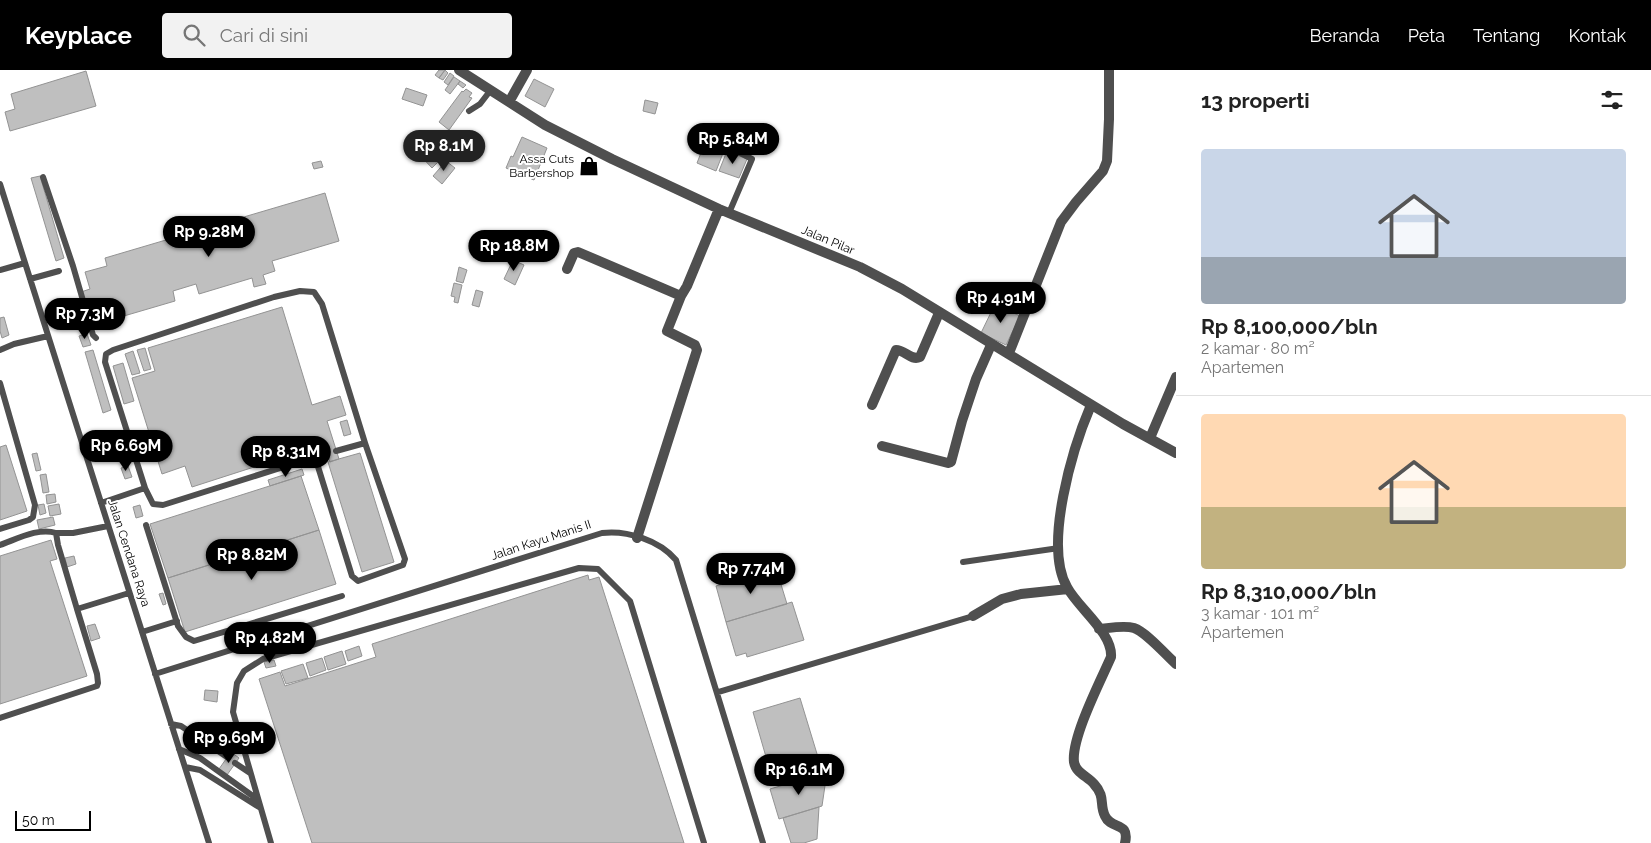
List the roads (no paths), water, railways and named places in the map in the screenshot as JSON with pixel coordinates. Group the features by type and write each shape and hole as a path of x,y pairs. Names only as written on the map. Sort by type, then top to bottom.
{"street":[{"name":"Jalan Pilar","path":"459,70 545,125 576,141 724,211 860,267 902,289 1091,405 1176,453"},
{"path":"509,102 527,70"},
{"path":"1009,353 1061,222 1103,171 1108,145 1109,70"},
{"path":"637,538 697,350 695,345 667,331 681,296 724,211"},
{"path":"568,269 574,253 578,252 681,296"},
{"path":"872,405 896,350 900,350 913,358 920,357 939,313"},
{"path":"882,446 948,463 951,462 976,379 991,344"},
{"path":"1150,438 1176,377"},
{"path":"1091,405 1083,423 1070,464 1063,494 1059,548 1062,578 1112,649 1111,657 1083,721 1074,753 1074,762 1077,770 1093,783 1101,793 1107,820 1123,828 1126,832 1125,843"},
{"path":"973,616 1002,599 1021,594 1068,589"},
{"path":"1099,629 1135,628 1176,664"}],"lane":[{"path":"469,111 480,104 490,91"},
{"path":"724,211 752,159 729,147"},
{"path":"43,177 73,266 93,335 96,338"},
{"name":"Jalan Cendana Raya","path":"0,184 209,843"},
{"path":"0,270 25,263"},
{"path":"30,279 59,270"},
{"path":"314,457 352,576 358,581 403,565 405,560 365,443 322,304 314,292 300,291 274,297 109,351 106,354 105,362 145,488 153,504 163,505 314,457 327,454"},
{"path":"0,350 14,344 48,336"},
{"path":"0,383 36,505 33,517 29,520 0,529"},
{"path":"336,451 365,443"},
{"path":"101,503 145,488"},
{"path":"146,525 180,632 186,638 194,641 342,596"},
{"path":"0,544 38,532 73,533 108,526"},
{"name":"Jalan Kayu Manis II","path":"155,674 602,532 612,531 652,542 670,552 676,560 763,843"},
{"path":"0,718 97,686 98,683 56,534"},
{"path":"962,562 1059,548"},
{"path":"271,843 233,712 237,683 244,671 263,659 579,568 598,569 630,601 704,843"},
{"path":"77,609 129,593"},
{"path":"718,692 973,616"},
{"path":"142,632 177,621"},
{"path":"171,724 181,726 227,758"},
{"path":"179,749 200,758 257,799"},
{"path":"235,763 250,772"},
{"path":"185,767 200,770 259,807"}],"place":[{"name":"Assa Cuts Barbershop","path":"589,166"}]}
